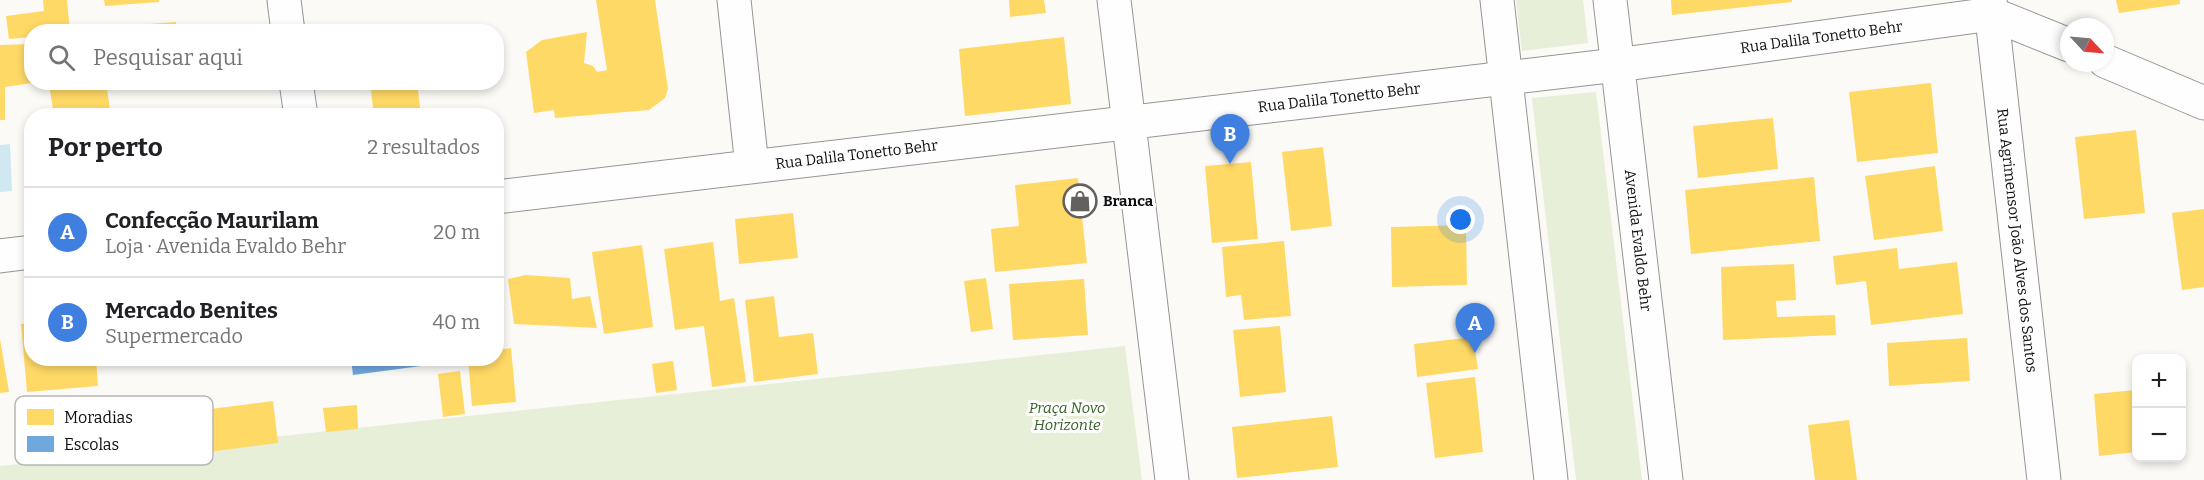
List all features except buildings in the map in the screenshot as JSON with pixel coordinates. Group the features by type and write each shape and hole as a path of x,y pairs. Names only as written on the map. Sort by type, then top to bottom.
{"street":[{"path":"284,0 287,24"},
{"path":"734,0 753,166"},
{"path":"1114,0 1172,480"},
{"path":"1497,0 1551,480"},
{"name":"Avenida Evaldo Behr","path":"1610,0 1666,480"},
{"name":"Rua Dalila Tonetto Behr","path":"504,196 1505,76 1617,65 1991,7 2060,41"},
{"name":"Rua Agrimensor João Alves dos Santos","path":"1991,7 2044,480"},
{"path":"2114,65 2204,104"},
{"path":"297,90 300,108"},
{"path":"0,256 24,253"}],"green space":[{"path":"1516,0 1583,0 1588,43 1522,51"},
{"path":"1596,92 1642,480 1576,480 1532,98"},
{"name":"Praça Novo Horizonte","path":"1125,346 1142,480 0,480 0,466 15,464 213,465 213,443"}],"water":[{"path":"10,144 12,191 0,192 0,145"}],"place":[{"name":"Mercado Benites","path":"1230,164"},
{"name":"Branca","path":"1080,201"},
{"name":"Confecção Maurilam","path":"1475,353"}]}
